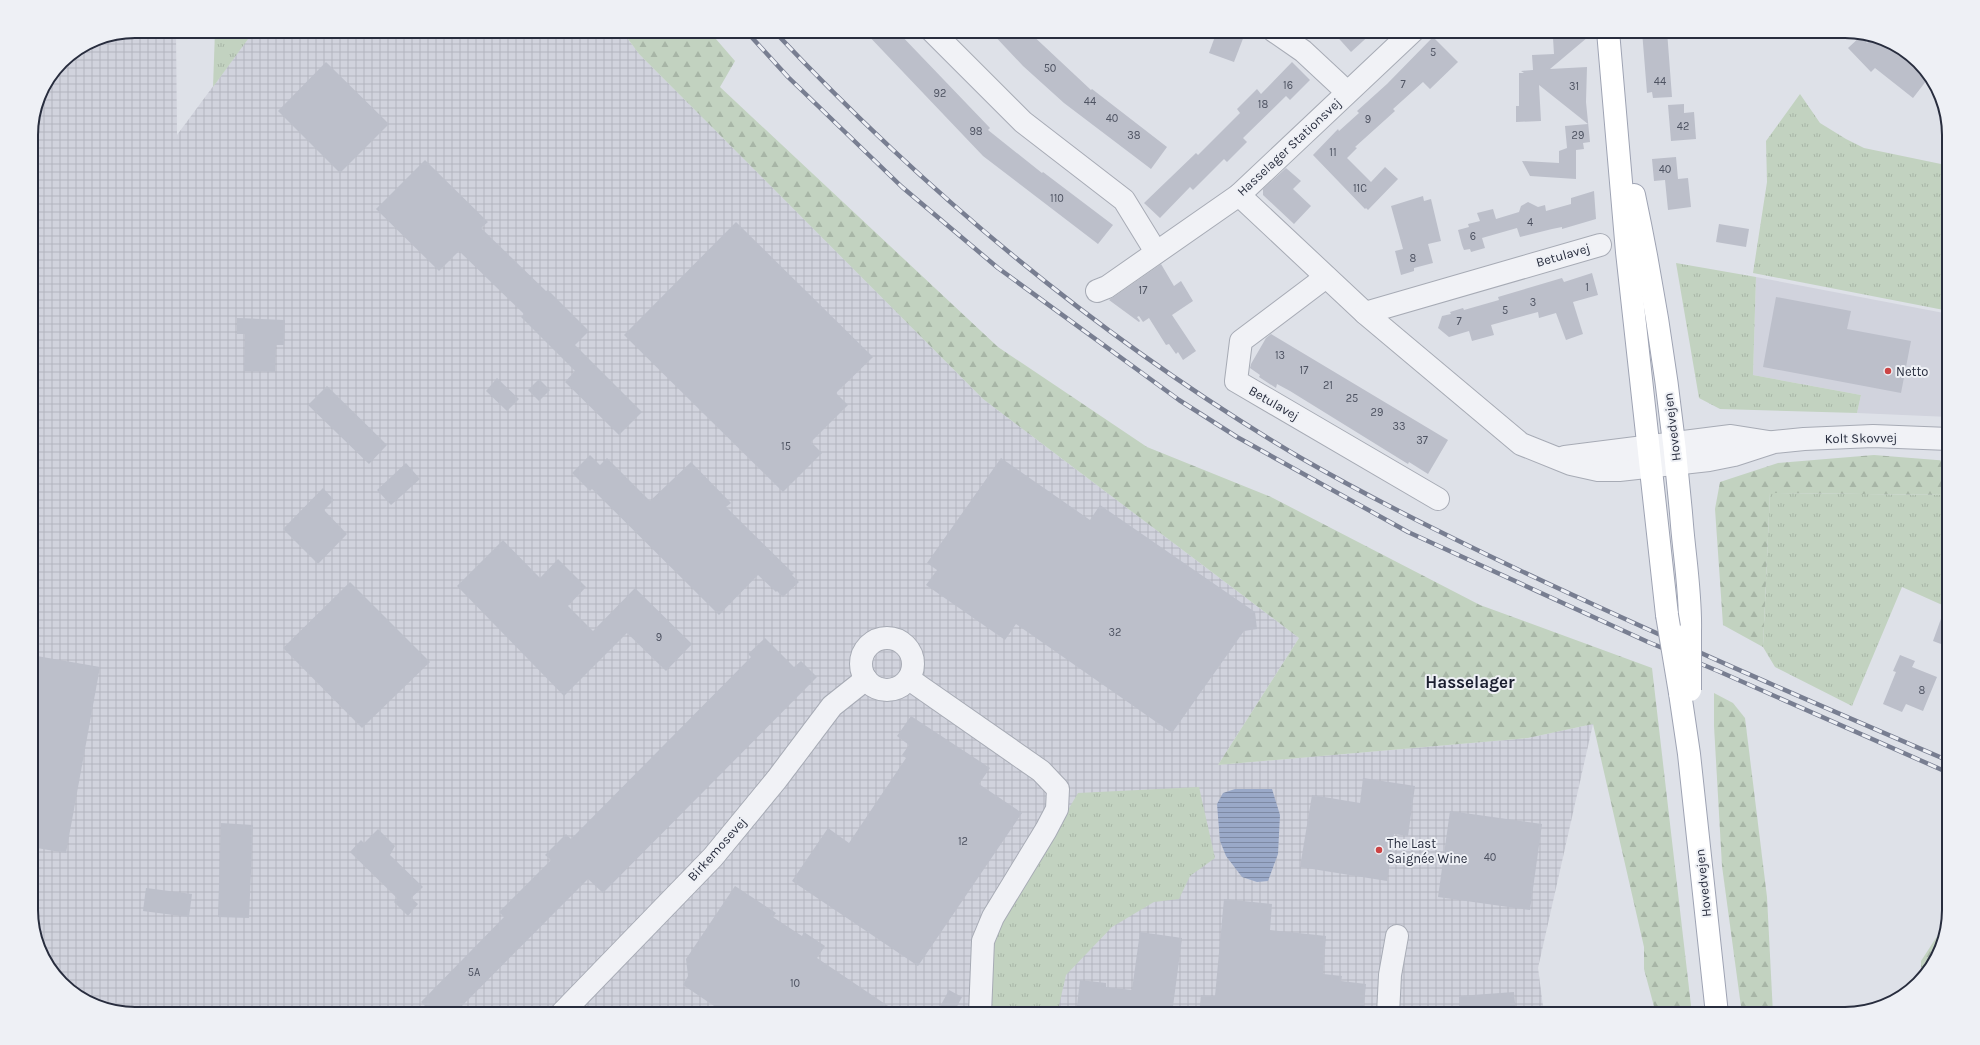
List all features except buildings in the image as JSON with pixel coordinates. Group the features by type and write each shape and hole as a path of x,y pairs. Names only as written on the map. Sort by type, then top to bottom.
{"main road":[{"name":"Hovedvejen","path":"1609,38 1616,106 1627,252 1667,615 1685,695"},
{"name":"Hovedvejen","path":"1616,106 1646,256 1661,344 1674,442 1690,625 1685,695 1689,752 1716,1007"}],"street":[{"path":"939,38 1023,122 1124,200 1156,252"},
{"path":"1284,38 1302,51 1347,92"},
{"name":"Hasselager Stationsvej","path":"1097,291 1107,287 1239,196 1405,38"},
{"path":"1239,196 1365,313 1521,444 1535,451 1571,464 1598,470 1650,467"},
{"name":"Betulavej","path":"1365,313 1600,244"},
{"name":"Betulavej","path":"1326,277 1241,341 1236,381 1438,499"},
{"name":"Kolt Skovvej","path":"1648,445 1731,436 1774,442 1873,436 1942,439"},
{"name":"Kolt Skovvej","path":"1650,467 1734,455 1774,442"},
{"path":"1557,458 1648,445"},
{"path":"888,637 903,642 912,656 914,664 909,679 903,685 887,690 872,685 866,679 861,664 866,648 872,642 888,637"},
{"name":"Birkemosevej","path":"568,1007 713,857 773,785 832,706 866,679"},
{"path":"909,679 1042,771 1058,789 1057,809 993,917 983,941 980,1007"},
{"path":"1388,1007 1390,975 1397,936"}],"shaded area":[{"path":"135,38 176,38 177,135 249,38 627,38 639,54 983,399 1299,638 1218,765 1528,738 1593,724 1538,968 1543,1007 135,1007 110,1004 98,1000 81,991 62,974 54,964 43,941 38,916 38,129 41,110 51,86 66,66 81,54 104,43"},
{"path":"1756,277 1942,313 1942,417 1857,413 1861,395 1753,375"}],"green space":[{"path":"215,38 249,38 213,87"},
{"path":"627,38 715,38 735,61 720,87 998,347 1147,447 1271,497 1480,605 1652,668 1691,1007 1654,1007 1644,969 1644,947 1593,724 1528,738 1218,765 1299,638 983,399 639,54"},
{"path":"1800,94 1820,123 1864,148 1942,165 1942,310 1753,273 1767,182 1766,141"},
{"path":"1676,263 1756,277 1753,375 1861,395 1857,413 1720,409 1699,398"},
{"path":"1874,455 1942,460 1942,495 1770,493 1763,647 1723,625 1715,509 1720,482 1778,463"},
{"path":"1770,493 1942,495 1942,605 1902,587 1852,706 1775,667 1763,647"},
{"path":"1714,693 1733,703 1745,718 1767,897 1773,1007 1741,1007 1722,866 1714,726"},
{"path":"1199,787 1215,858 1190,876 1179,899 1154,902 1112,927 1066,975 1059,1007 990,1007 988,958 997,930 1078,793"},
{"path":"1939,934 1932,953 1921,970 1921,961"}],"water":[{"path":"1235,789 1272,789 1280,815 1278,854 1268,881 1257,882 1242,877 1226,856 1220,841 1217,804 1223,793"}],"railway":[{"path":"752,38 788,77 902,187 998,268 1179,400 1237,437 1408,532 1648,642 1718,671 1942,770"},
{"path":"781,38 833,92 894,151 957,208 1022,263 1158,366 1228,413 1328,473 1464,544 1679,644 1942,758"}],"place":[{"name":"Netto","path":"1888,371"},
{"name":"The Last Saignée Wine","path":"1379,850"}],"district":[{"name":"Hasselager","path":"1470,682"}]}
